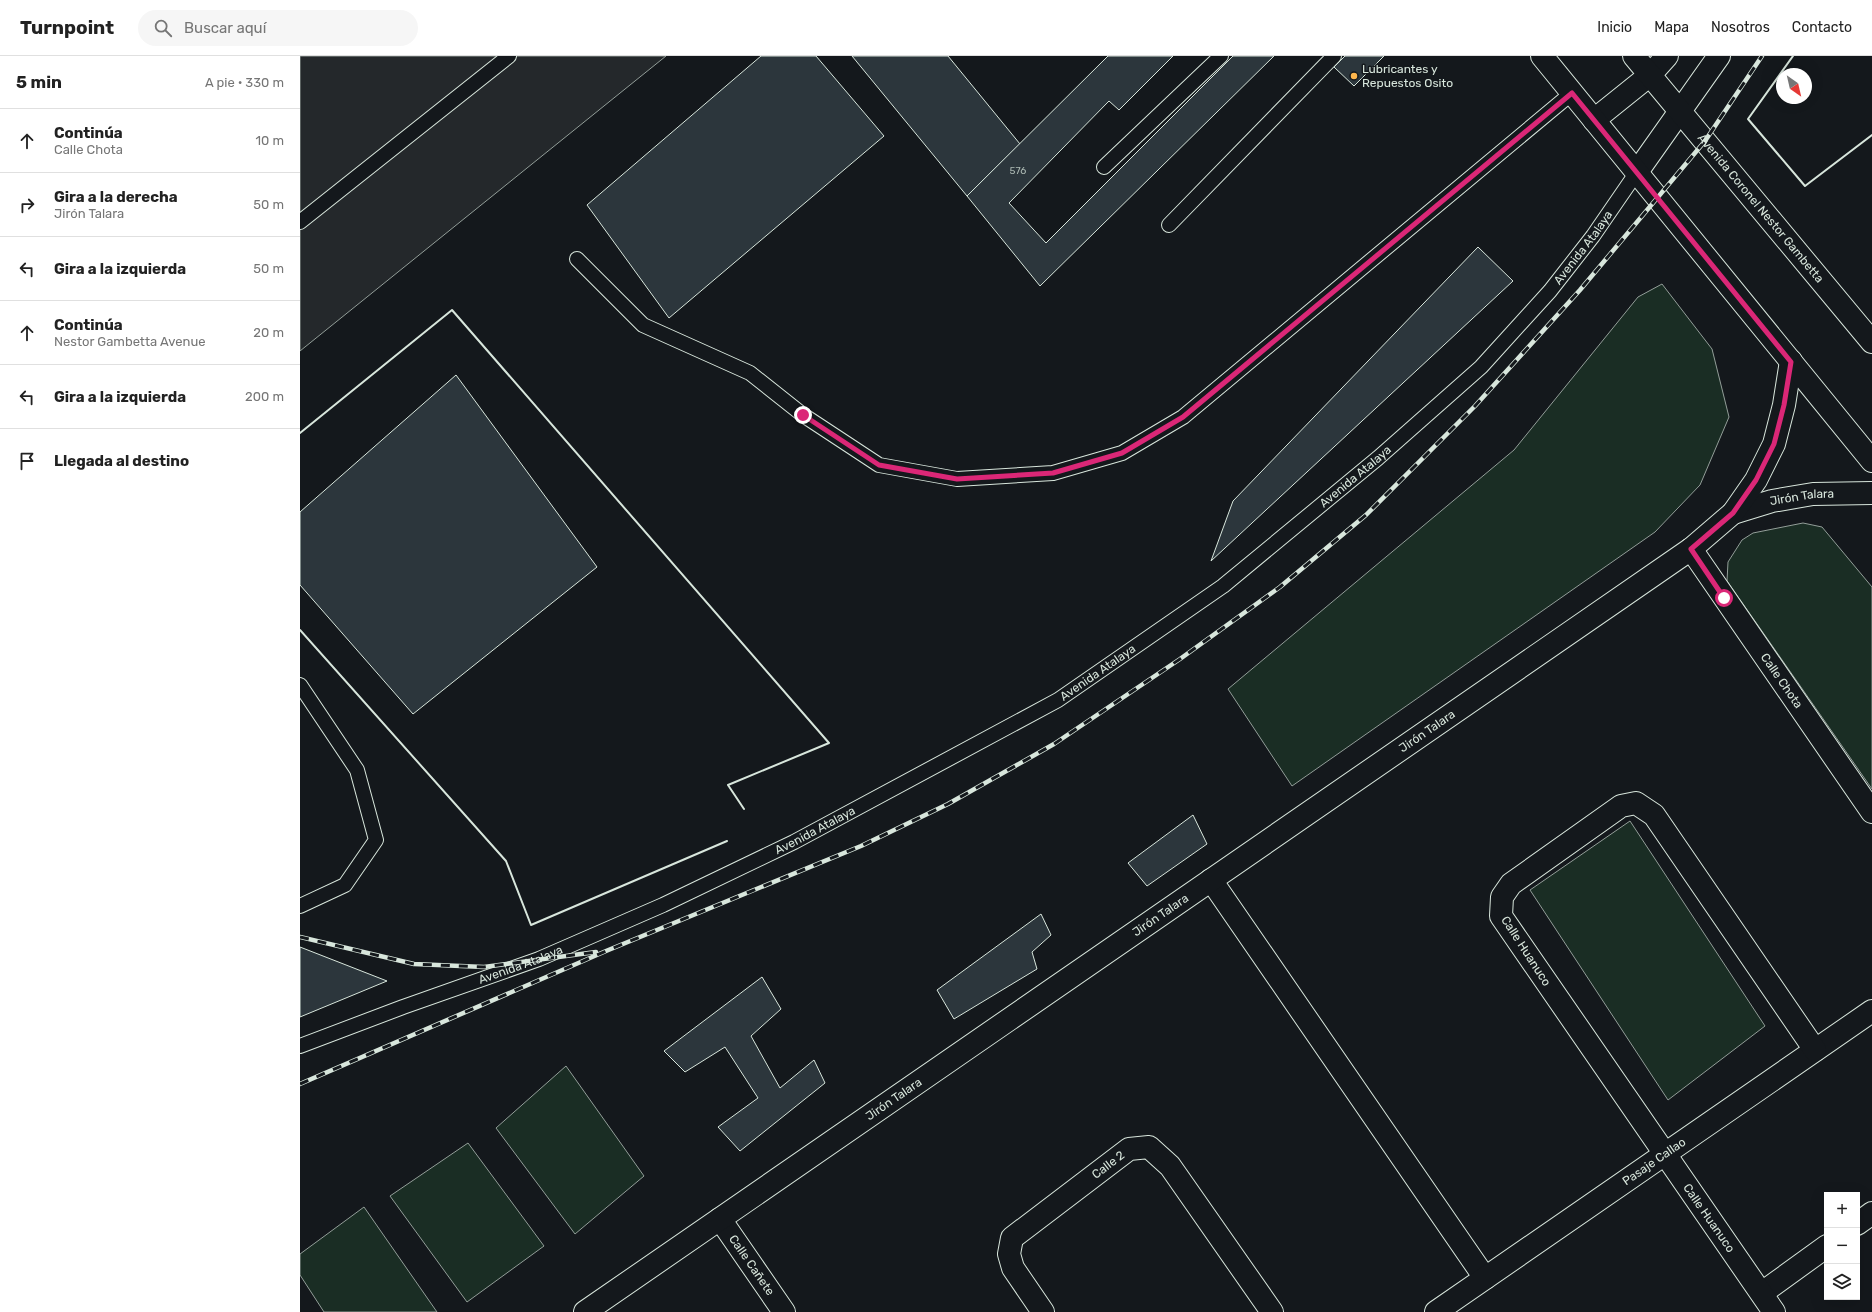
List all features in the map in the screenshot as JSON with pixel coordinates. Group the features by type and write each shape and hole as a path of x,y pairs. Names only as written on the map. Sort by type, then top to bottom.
{"street":[{"path":"1542,56 1872,461"},
{"name":"Avenida Coronel Nestor Gambetta","path":"1634,56 1872,342"},
{"path":"1594,120 1650,75 1666,56"},
{"name":"Avenida Atalaya","path":"1637,172 1719,56"},
{"name":"Jirón Talara","path":"585,1312 1691,549 1733,513 1756,480 1774,444 1784,405 1791,362"},
{"name":"Jirón Talara","path":"1733,513 1772,501 1813,494 1872,493"},
{"name":"Calle Chota","path":"1691,549 1872,812"},
{"name":"Calle Huanuco","path":"1774,1312 1501,916 1502,897 1511,884 1621,806 1636,803 1654,815 1815,1050"},
{"path":"1211,880 1485,1278"},
{"name":"Pasaje Callao","path":"1436,1312 1872,1011"},
{"name":"Calle 2","path":"1043,1312 1012,1268 1009,1254 1012,1238 1129,1148 1149,1147 1170,1166 1272,1312"},
{"path":"1860,1222 1872,1213"},
{"name":"Calle Cañete","path":"720,1219 784,1312"},
{"path":"1762,1293 1824,1248"}],"lane":[{"path":"300,222 509,56"},
{"path":"1104,167 1221,56"},
{"path":"1169,225 1334,56"},
{"path":"577,259 643,325 750,373 803,415 879,465 957,479 1053,473 1122,453 1183,417 1572,93"},
{"name":"Avenida Atalaya","path":"300,1046 403,1007 539,959 663,905 794,842 1058,700 1223,586 1378,458 1481,367 1550,291 1593,236 1637,172"},
{"path":"300,685 357,770 376,840 345,885 300,906"}],"green space":[{"path":"1662,284 1712,349 1729,417 1700,485 1655,532 1292,786 1228,689 1514,450 1638,297"},
{"path":"1803,523 1822,527 1872,587 1872,789 1727,581 1728,562 1742,540 1753,533"},
{"path":"1630,821 1765,1026 1668,1100 1530,890"},
{"path":"566,1066 644,1176 575,1234 496,1128"},
{"path":"468,1143 544,1246 467,1302 390,1196"},
{"path":"364,1207 437,1312 324,1312 300,1275 300,1254"}],"shaded area":[{"path":"300,56 666,56 300,351"}],"building":[{"path":"761,56 816,56 884,136 669,318 587,205"},
{"path":"852,56 948,56 1020,144 967,196"},
{"path":"1108,56 1173,56 1119,110 1109,101 1009,203 1046,243 1233,56 1274,56 1040,286 967,196"},
{"name":"Lubricantes y Repuestos Osito","path":"1345,56 1384,56 1354,86 1334,67"},
{"path":"1478,247 1513,281 1211,561 1233,501"},
{"path":"456,375 597,567 413,714 300,585 300,512"},
{"path":"1193,815 1207,844 1147,886 1128,863"},
{"path":"1041,914 1051,935 1032,952 1037,969 954,1019 937,990"},
{"path":"300,947 387,981 300,1017"},
{"path":"762,977 781,1009 751,1036 780,1088 814,1060 825,1083 740,1151 718,1127 758,1098 725,1047 685,1072 664,1051"}],"railway":[{"path":"300,1084 606,951 861,846 948,804 1054,744 1180,659 1280,587 1366,515 1475,406 1580,290 1705,141 1762,56"},
{"path":"300,937 414,964 484,967 596,952"}],"wall":[{"path":"1793,56 1748,119 1805,186 1872,135"},
{"path":"300,433 452,310 829,743 728,785 744,809"},
{"path":"300,630 506,861 531,925 727,841"}],"place":[{"name":"Lubricantes y Repuestos Osito","path":"1354,76"}],"route":[{"path":"803,415 879,465 957,479 1053,473 1122,453 1183,417 1572,93 1791,362 1784,405 1774,444 1756,480 1733,513 1691,549 1724,598"}]}
